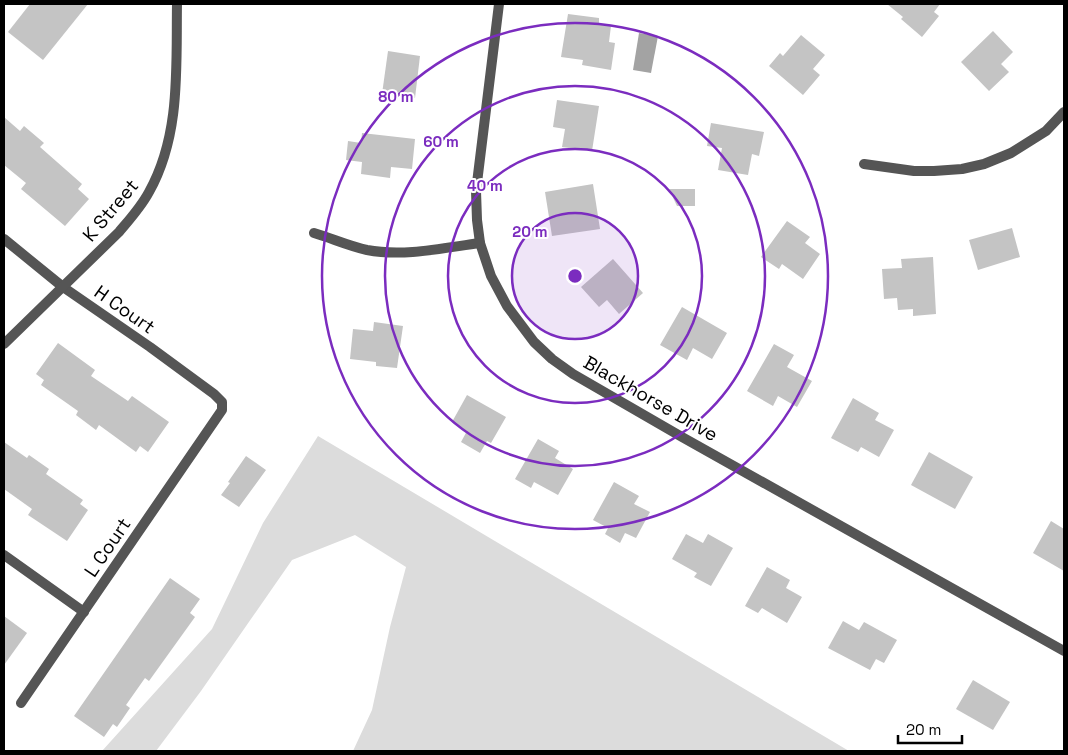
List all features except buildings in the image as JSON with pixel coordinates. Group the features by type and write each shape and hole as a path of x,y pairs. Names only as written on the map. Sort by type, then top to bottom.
{"street":[{"name":"K Street","path":"4,344 124,226 149,193 159,172 168,145 176,94 177,4"},
{"name":"Blackhorse Drive","path":"499,4 476,191 476,220 480,243 491,276 507,306 534,342 552,359 573,374 1064,651"},
{"path":"864,164 914,171 934,171 962,169 984,164 1012,153 1046,131 1064,112"},
{"path":"314,233 365,249 392,253 480,243"},
{"name":"H Court","path":"4,239 63,287 214,394 222,402 222,410"},
{"name":"L Court","path":"21,703 222,410"},
{"path":"4,555 84,612"}],"shaded area":[{"path":"639,33 658,36 651,73 633,70"},
{"path":"318,436 849,751 353,751 372,710 390,627 406,567 355,535 292,560 201,691 156,751 102,751 212,629 263,523"}]}
